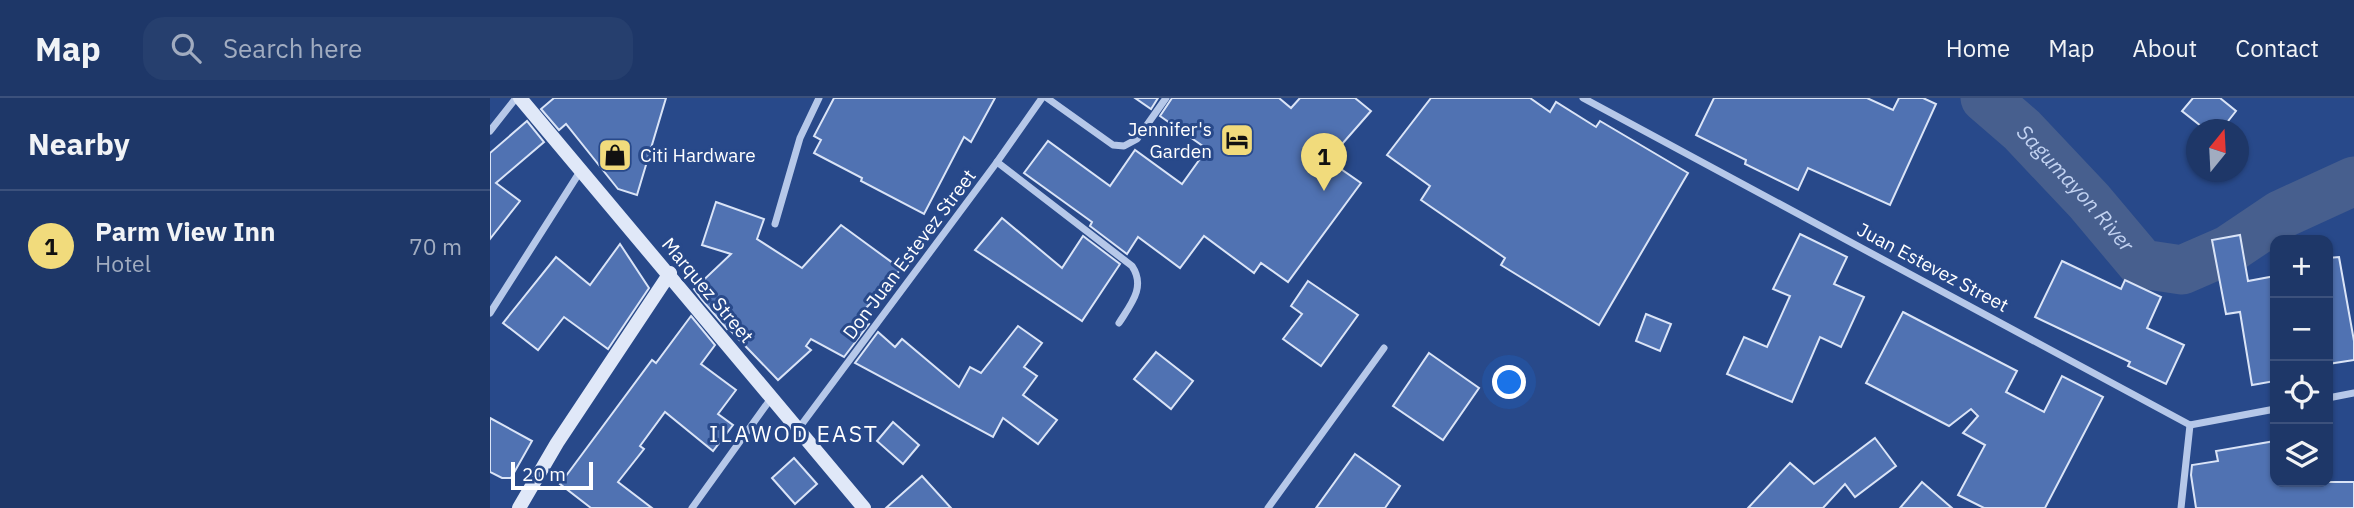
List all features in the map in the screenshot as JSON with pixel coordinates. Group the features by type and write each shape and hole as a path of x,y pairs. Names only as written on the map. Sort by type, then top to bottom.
{"street":[{"path":"490,131 518,98"},
{"name":"Marquez Street","path":"518,98 670,273 864,508"},
{"path":"775,224 800,138 819,98"},
{"name":"Don Juan Estevez Street","path":"799,428 1044,98 1113,145 1124,146 1137,139 1166,98"},
{"name":"Juan Estevez Street","path":"1583,98 2190,425"},
{"path":"997,162 1132,265 1140,284 1119,323"},
{"path":"490,313 581,169"},
{"path":"519,508 557,443 670,273"},
{"path":"1268,508 1384,348"},
{"path":"2333,397 2354,394"},
{"path":"692,508 773,397"},
{"path":"2180,508 2190,425 2270,409"}],"building":[{"name":"Citi Hardware","path":"554,98 666,98 637,195 618,189 566,124 559,130 541,109"},
{"path":"834,98 995,98 971,142 964,137 924,214 814,153 821,140 814,136"},
{"path":"1135,98 1158,98 1151,109"},
{"path":"1172,98 1279,98 1291,108 1300,98 1355,98 1371,111 1328,160 1361,183 1288,282 1261,263 1254,273 1204,236 1180,268 1138,237 1127,254 1090,226 1092,222 1024,173 1048,141 1110,186 1135,150 1182,184 1207,149 1160,116"},
{"path":"1431,98 1530,98 1550,112 1556,102 1596,127 1600,121 1688,173 1599,325 1501,265 1505,258 1421,200 1430,186 1387,155"},
{"path":"1714,98 1867,98 1893,110 1899,98 1923,98 1936,104 1890,205 1808,168 1798,190 1745,164 1746,160 1696,135"},
{"path":"2193,98 2220,98 2236,111 2230,119 2192,119 2182,111"},
{"path":"527,121 544,142 496,183 520,201 490,239 490,153"},
{"path":"716,202 764,219 757,239 802,268 841,225 901,269 859,316 869,324 844,357 811,339 806,346 811,350 778,380 702,300 694,289 731,254 702,245"},
{"path":"1002,218 1062,268 1083,236 1120,264 1082,321 975,250"},
{"path":"1800,234 1847,257 1834,284 1864,297 1841,347 1820,337 1792,402 1727,374 1744,337 1767,347 1790,296 1773,289"},
{"path":"2240,235 2248,281 2270,277 2270,382 2252,385 2240,312 2226,314 2212,240"},
{"path":"620,244 649,288 608,349 564,317 538,350 503,323 556,257 590,285"},
{"path":"2339,257 2354,341 2354,360 2333,363 2333,298 2333,258"},
{"path":"2062,261 2121,289 2125,280 2161,297 2147,328 2184,345 2166,384 2128,366 2130,362 2035,317"},
{"path":"1308,281 1358,315 1321,366 1283,339 1302,314 1291,306"},
{"path":"1903,312 2017,371 2006,392 2044,412 2062,376 2103,397 2045,508 1984,508 1958,495 1985,445 1963,433 1978,416 1971,409 1949,426 1866,383"},
{"path":"1646,314 1671,324 1660,351 1636,341"},
{"path":"691,316 715,345 701,364 736,390 718,414 733,425 713,451 665,412 640,446 644,449 618,482 652,508 591,508 560,484 652,360 656,363"},
{"path":"1018,326 1042,343 1024,367 1037,376 1023,395 1057,420 1038,444 1003,418 993,437 855,363 878,332 895,347 902,339 959,387 970,367 981,373"},
{"path":"1156,352 1193,381 1171,409 1134,379"},
{"path":"1429,353 1479,388 1443,440 1393,406"},
{"path":"490,418 532,441 511,478 502,478 490,472"},
{"path":"893,422 919,445 903,464 877,441"},
{"path":"1875,438 1896,466 1855,497 1845,484 1823,508 1748,508 1790,463 1814,484"},
{"path":"2270,442 2270,487 2333,487 2333,482 2354,482 2354,508 2196,508 2192,465 2218,461 2216,451"},
{"path":"1355,454 1400,486 1385,508 1316,508"},
{"path":"794,458 817,484 795,504 772,478"},
{"path":"922,476 951,508 886,508"},
{"path":"1922,482 1952,508 1900,508"}],"waterway":[{"name":"Sagumayon River","path":"1985,98 2022,130 2089,201 2142,264 2182,270 2228,250 2280,215 2354,181"}],"place":[{"name":"Jennifer's Garden","path":"1237,140"},
{"name":"Citi Hardware","path":"615,155"},
{"name":"Parm View Inn","path":"1324,191"}],"district":[{"name":"ILAWOD EAST","path":"794,434"}]}
